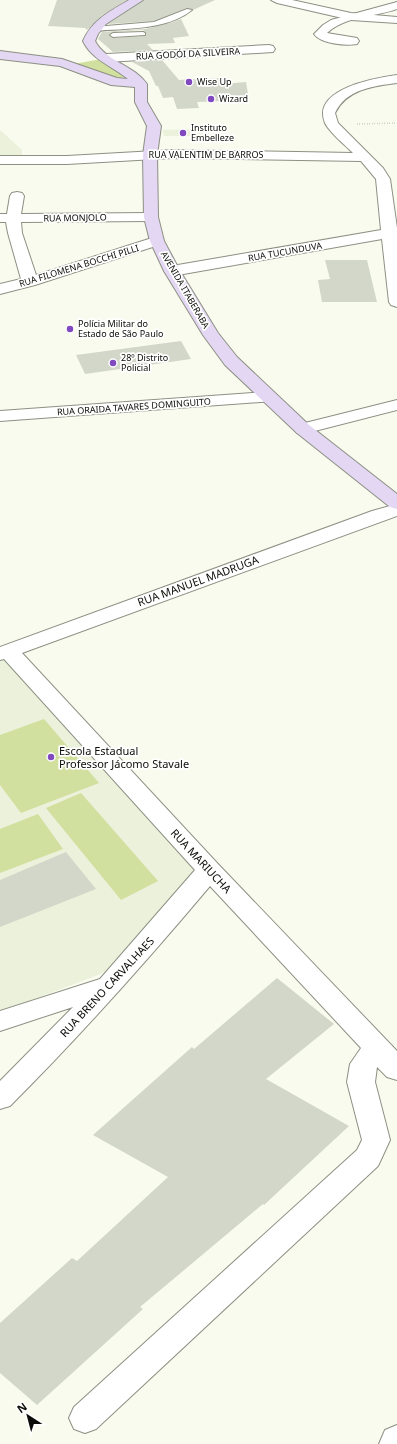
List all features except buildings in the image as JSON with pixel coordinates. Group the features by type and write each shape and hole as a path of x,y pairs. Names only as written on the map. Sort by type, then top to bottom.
{"main road":[{"path":"137,0 104,21 89,41 93,49 141,84"},
{"path":"0,55 62,64 114,82 127,89 141,102"},
{"path":"114,82 141,84"},
{"name":"AVENIDA ITABERABA","path":"141,84 141,102 154,126 150,155 151,217 157,241 172,272 212,335 231,361 303,429 397,503"}],"street":[{"path":"277,0 351,16 397,20"},
{"path":"353,41 324,37 320,34 323,29 351,16 397,5"},
{"name":"RUA GODÓI DA SILVEIRA","path":"107,58 269,49"},
{"path":"397,79 363,86 344,94 335,101 329,113 332,124 364,156 383,179 393,233 397,302"},
{"name":"RUA VALENTIM DE BARROS","path":"0,160 67,160 172,154 364,156"},
{"path":"17,196 9,223 30,282"},
{"name":"RUA MONJOLO","path":"0,235 9,223 151,217"},
{"name":"RUA TUCUNDUVA","path":"172,272 393,233"},
{"name":"RUA FILOMENA BOCCHI PILLI","path":"0,289 30,282 157,241"},
{"name":"RUA ORAIDA TAVARES DOMINGUITO","path":"0,416 268,397"},
{"path":"303,429 397,406"},
{"name":"RUA MANUEL MADRUGA","path":"4,653 378,515 397,510"},
{"name":"RUA MARIUCHA","path":"4,653 397,1069"},
{"name":"RUA BRENO CARVALHAES","path":"0,1098 34,1066 111,985 209,870"},
{"path":"0,1021 111,985"},
{"path":"85,1418 368,1158 376,1140 361,1082 364,1064 377,1047"}],"lane":[{"path":"94,34 155,24 170,19 188,10"},
{"path":"105,36 143,34"}],"path":[{"path":"332,124 397,123"}],"shaded area":[{"name":"Instituto Embelleze","path":"204,129 202,136 164,136 163,130"},
{"path":"0,130 22,150 22,159 0,158"},
{"name":"Escola Estadual Professor Jácomo Stavale","path":"0,654 203,860 119,967 0,1012"}],"green space":[{"path":"107,58 126,77 113,79 68,65"},
{"path":"44,719 99,783 21,813 0,785 0,735"},
{"path":"81,793 158,881 121,900 46,808"},
{"path":"38,814 63,849 0,873 0,829"}],"place":[{"name":"Wise Up","path":"189,82"},
{"name":"Wizard","path":"211,99"},
{"name":"Instituto Embelleze","path":"183,133"},
{"name":"Polícia Militar do Estado de São Paulo","path":"70,329"},
{"name":"28º Distrito Policial","path":"113,363"},
{"name":"Escola Estadual Professor Jácomo Stavale","path":"51,757"}]}
